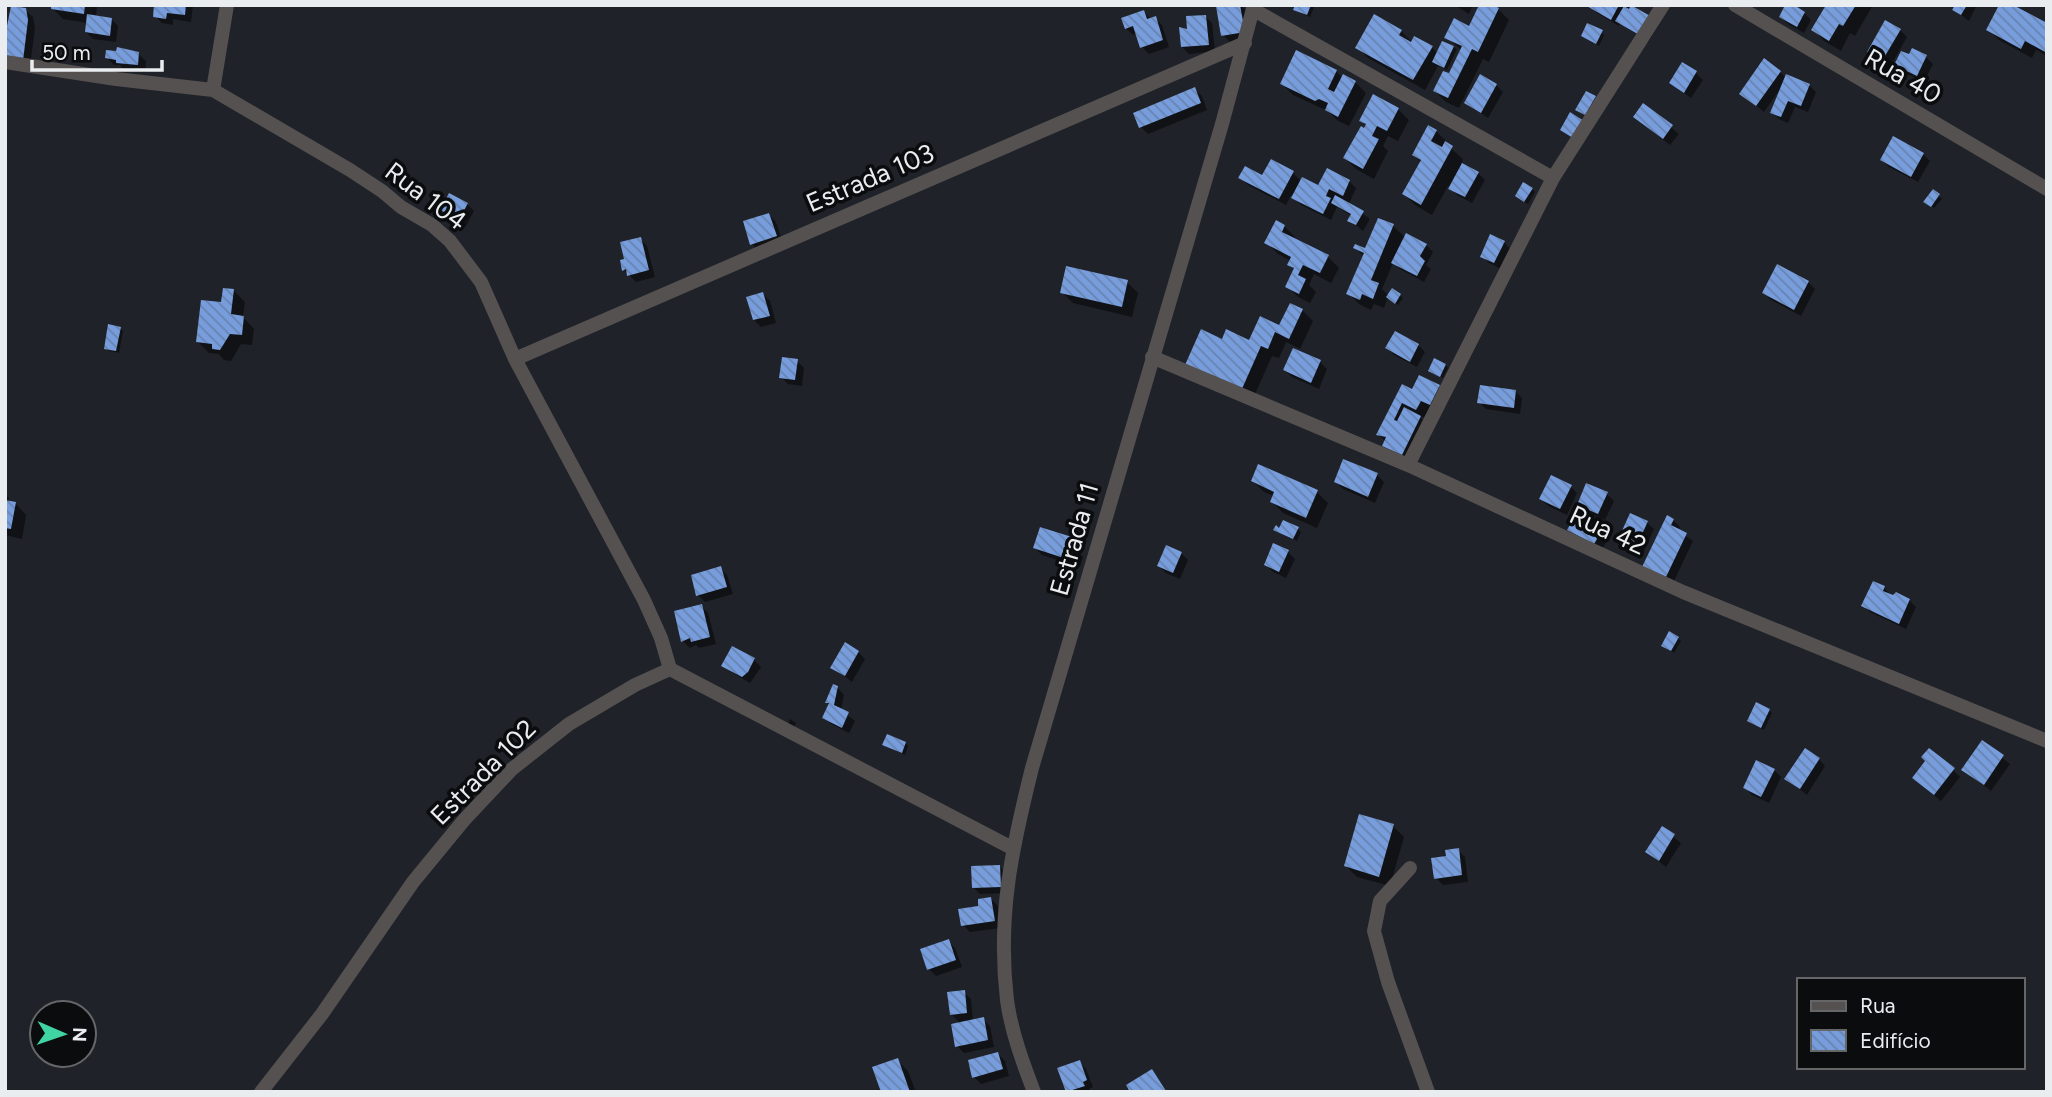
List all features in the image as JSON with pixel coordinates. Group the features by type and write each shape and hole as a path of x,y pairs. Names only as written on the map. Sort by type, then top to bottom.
{"street":[{"path":"213,90 227,5"},
{"path":"1408,466 1553,178 1663,5"},
{"name":"Rua 40","path":"1735,5 2047,189"},
{"path":"1254,8 1553,178"},
{"name":"Estrada 11","path":"1034,1092 1007,1002 1003,938 1012,848 1032,768 1254,8"},
{"name":"Estrada 103","path":"515,359 1245,43"},
{"name":"Rua 104","path":"5,62 213,90 350,170 401,207 432,225 450,241 481,282 515,359 644,600 661,638 670,669"},
{"name":"Rua 42","path":"1152,358 1408,466 1683,592 2047,741"},
{"path":"670,669 1012,848"},
{"name":"Estrada 102","path":"261,1092 322,1014 413,882 464,820 512,769 569,724 635,685 670,669"},
{"path":"1410,869 1380,901 1374,931 1388,982 1428,1092"}],"building":[{"path":"51,5 85,5 84,14 51,9"},
{"path":"154,5 186,5 185,15 167,13 166,19 153,17"},
{"path":"1240,5 1245,32 1221,36 1216,6"},
{"path":"1295,5 1311,5 1307,15 1293,10"},
{"path":"1479,5 1494,5 1499,8 1478,52 1472,49 1448,98 1433,91 1443,71 1449,73 1462,46 1444,38 1454,18 1469,26"},
{"path":"1585,5 1619,5 1611,20"},
{"path":"1631,5 1652,17 1641,36 1615,21 1624,6 1629,9"},
{"path":"1785,5 1794,5 1805,12 1797,27 1779,17"},
{"path":"1826,5 1856,5 1843,26 1839,24 1829,41 1811,30"},
{"path":"1955,5 1967,5 1961,15 1952,10"},
{"path":"1999,5 2013,5 2047,23 2047,53 2025,41 2021,49 1986,30"},
{"path":"11,6 26,8 28,20 23,61 5,58 5,36"},
{"path":"1144,10 1147,19 1156,16 1163,40 1140,48 1133,26 1125,29 1121,18"},
{"path":"87,14 112,18 110,36 85,32"},
{"path":"1374,14 1402,30 1399,35 1411,42 1414,36 1433,46 1413,80 1355,48"},
{"path":"1206,15 1209,45 1181,47 1179,27 1187,29 1186,16"},
{"path":"1885,20 1901,29 1882,61 1867,52"},
{"path":"1587,23 1603,30 1596,44 1581,36"},
{"path":"1442,41 1454,46 1444,68 1432,62"},
{"path":"117,47 139,52 138,65 116,63 116,60 105,58 106,50 116,51"},
{"path":"1912,48 1927,55 1917,76 1894,65 1901,51 1909,54"},
{"path":"1296,50 1337,70 1328,89 1334,92 1343,74 1356,81 1338,117 1325,110 1328,103 1319,99 1315,101 1280,84"},
{"path":"1764,58 1781,71 1756,106 1739,94"},
{"path":"1682,62 1697,71 1684,93 1669,83"},
{"path":"1480,74 1497,84 1481,113 1464,103"},
{"path":"1786,74 1810,84 1801,106 1788,101 1781,117 1770,113"},
{"path":"1195,87 1201,103 1139,128 1133,113"},
{"path":"1586,91 1596,96 1585,115 1575,110"},
{"path":"1373,94 1399,108 1387,131 1377,126 1372,136 1379,139 1363,169 1343,158 1361,126 1364,128 1366,124 1359,121"},
{"path":"1643,103 1673,125 1663,139 1633,117"},
{"path":"1570,112 1584,121 1573,138 1560,130"},
{"path":"1428,125 1437,130 1431,141 1442,147 1445,141 1453,146 1421,205 1402,194 1421,160 1412,155"},
{"path":"1893,136 1924,153 1911,177 1880,160"},
{"path":"1271,159 1294,171 1279,199 1238,178 1245,166 1262,175"},
{"path":"1462,163 1479,172 1465,197 1448,189"},
{"path":"1327,168 1350,180 1343,196 1329,189 1326,196 1331,198 1323,214 1291,198 1302,177 1318,185"},
{"path":"1523,182 1533,188 1524,202 1515,196"},
{"path":"1933,189 1940,194 1931,207 1923,202"},
{"path":"449,193 468,203 459,220 440,210"},
{"path":"1335,195 1364,211 1356,225 1347,221 1351,214 1331,203"},
{"path":"769,213 777,236 750,245 743,221"},
{"path":"1378,218 1394,224 1371,280 1379,283 1373,299 1362,294 1360,300 1346,294 1364,253 1353,248 1355,244 1365,248"},
{"path":"1276,220 1285,225 1282,232 1329,255 1320,273 1303,265 1298,275 1306,279 1299,294 1285,287 1294,268 1287,265 1291,257 1264,243"},
{"path":"1406,233 1427,244 1420,256 1425,261 1417,276 1391,263"},
{"path":"1490,234 1505,241 1494,263 1480,257"},
{"path":"641,237 649,270 627,276 626,269 622,271 620,260 624,259 620,242"},
{"path":"1777,264 1809,281 1794,310 1762,293"},
{"path":"1066,266 1128,280 1122,307 1060,293"},
{"path":"223,288 234,289 231,314 244,316 242,335 230,334 220,350 212,349 212,344 196,342 201,300 221,302"},
{"path":"1392,288 1401,294 1395,304 1386,297"},
{"path":"763,292 770,316 753,320 746,297"},
{"path":"1290,303 1303,309 1289,339 1275,332 1268,349 1261,346 1241,391 1185,365 1201,329 1222,339 1226,329 1249,340 1260,316 1279,325"},
{"path":"108,324 121,327 116,351 104,349"},
{"path":"1395,331 1419,344 1410,362 1385,348"},
{"path":"1293,348 1321,360 1311,383 1283,370"},
{"path":"782,357 798,359 795,380 779,378"},
{"path":"1434,358 1446,364 1440,377 1428,371"},
{"path":"1419,375 1440,385 1430,405 1421,401 1416,410 1402,403 1394,420 1397,421 1404,407 1421,416 1402,455 1382,446 1386,437 1376,435 1402,384 1412,389"},
{"path":"1480,385 1516,390 1514,408 1477,403"},
{"path":"1343,459 1378,473 1368,497 1334,482"},
{"path":"1258,464 1318,490 1306,518 1270,502 1274,492 1251,481"},
{"path":"1551,475 1572,485 1560,509 1539,499"},
{"path":"1586,483 1608,492 1598,514 1577,505"},
{"path":"5,500 16,502 11,529 5,528"},
{"path":"1630,513 1648,521 1635,550 1617,542"},
{"path":"1576,514 1603,529 1594,544 1567,530"},
{"path":"1667,515 1674,519 1671,525 1687,533 1666,577 1642,567"},
{"path":"1283,520 1299,527 1293,539 1273,530 1276,525 1279,528"},
{"path":"1040,527 1072,537 1069,546 1077,549 1073,561 1033,548"},
{"path":"1273,543 1289,550 1279,572 1264,565"},
{"path":"1166,545 1182,552 1173,573 1157,566"},
{"path":"721,566 727,587 696,596 691,575"},
{"path":"1873,581 1885,586 1883,591 1893,595 1896,592 1910,599 1899,624 1861,606"},
{"path":"702,604 710,637 691,642 690,638 681,642 674,611"},
{"path":"1669,631 1679,637 1671,651 1661,646"},
{"path":"845,642 859,651 845,676 830,668"},
{"path":"732,646 755,658 748,672 742,677 721,666"},
{"path":"833,684 838,686 834,705 849,712 842,728 822,718"},
{"path":"1756,702 1770,709 1761,728 1747,721"},
{"path":"887,734 906,742 902,753 882,745"},
{"path":"1982,740 2004,755 1984,785 1961,770"},
{"path":"1805,748 1820,758 1800,789 1784,779"},
{"path":"1929,748 1955,768 1934,795 1912,778 1925,761 1921,757"},
{"path":"1756,760 1775,769 1761,797 1743,788"},
{"path":"1359,814 1394,824 1379,877 1344,866"},
{"path":"1662,826 1675,834 1659,861 1645,852"},
{"path":"1459,848 1462,875 1434,879 1431,858 1446,856 1445,850"},
{"path":"1000,865 1001,887 972,888 971,866"},
{"path":"991,897 995,921 961,926 958,909 978,906 978,899"},
{"path":"949,939 956,960 927,970 920,949"},
{"path":"965,990 967,1013 950,1015 947,992"},
{"path":"984,1017 988,1040 955,1047 951,1024"},
{"path":"998,1052 1003,1069 972,1078 968,1060"},
{"path":"898,1058 910,1092 881,1092 872,1067"},
{"path":"1080,1060 1087,1080 1083,1082 1085,1086 1066,1092 1057,1068"},
{"path":"1152,1069 1166,1091 1130,1092 1126,1085"}]}
